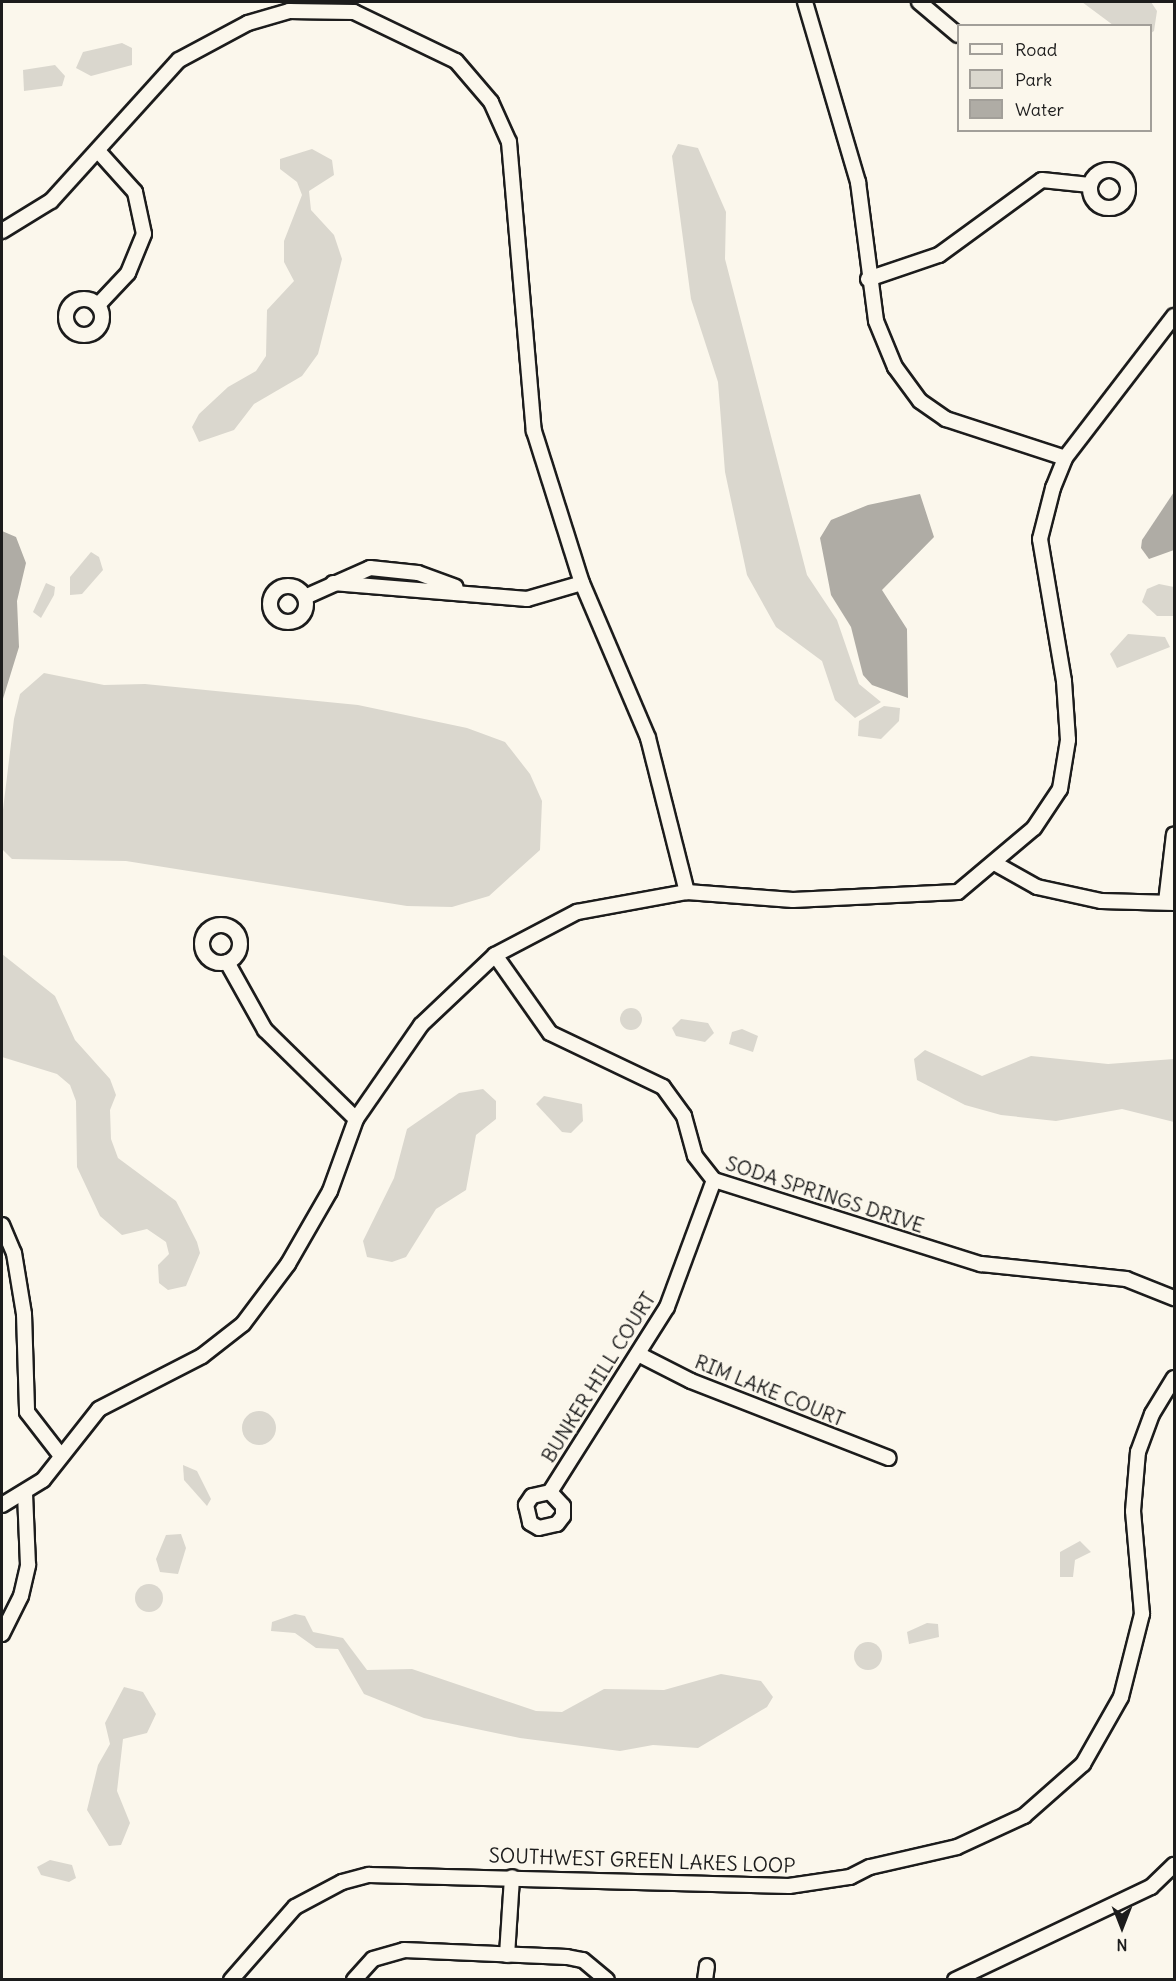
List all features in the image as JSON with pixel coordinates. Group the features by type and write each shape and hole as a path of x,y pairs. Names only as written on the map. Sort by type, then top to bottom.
{"street":[{"path":"805,2 858,182 868,279 876,321 895,367 920,401 946,419 1065,458"},
{"path":"919,2 957,34"},
{"path":"2,231 51,201 99,152 179,60 248,22 289,11 354,12 456,61 491,102 508,142 534,431 582,583 648,738 687,892"},
{"path":"98,305 128,273 144,234 135,192 99,152"},
{"path":"868,279 939,255 1042,180 1090,185"},
{"path":"2,1505 43,1480 99,1409 202,1356 243,1324 288,1264 330,1191 356,1119 421,1025 495,955 577,912 687,892 793,900 958,892 996,864 1034,828 1060,789 1068,740 1064,681 1040,539 1065,458 1174,316"},
{"path":"305,597 333,583 472,593 527,600 582,583"},
{"path":"996,864 1037,887 1101,901 1170,902 1174,834"},
{"name":"SODA SPRINGS DRIVE","path":"495,955 550,1033 663,1087 684,1116 694,1156 714,1180 981,1264 1126,1279 1174,1298"},
{"path":"227,962 266,1030 356,1119"},
{"name":"BUNKER HILL COURT","path":"550,1492 668,1307 714,1180"},
{"path":"2,1225 14,1253 24,1314 27,1412 61,1456"},
{"name":"RIM LAKE COURT","path":"638,1354 691,1381 889,1458"},
{"name":"SOUTHWEST GREEN LAKES LOOP","path":"231,1980 295,1907 342,1882 369,1875 512,1877 748,1886 829,1882 990,1835 1054,1793 1104,1731 1135,1648 1143,1584 1133,1511 1136,1462 1152,1414 1174,1378"},
{"path":"2,1634 21,1596 28,1565 25,1492"},
{"path":"955,1980 1151,1887 1174,1864"},
{"path":"507,1955 512,1877"},
{"path":"354,1980 373,1959 404,1950 583,1960 607,1980"}],"green space":[{"path":"1082,2 1151,2 1157,11 1152,32 1152,24 1112,24"},
{"path":"122,43 132,48 132,65 91,76 76,68 83,52"},
{"path":"55,65 65,76 62,86 24,91 23,70"},
{"path":"678,144 698,148 726,212 725,259 807,575 837,620 859,684 881,702 855,718 835,700 822,661 776,627 747,575 725,472 718,382 691,299 672,156"},
{"path":"312,149 332,160 334,175 309,191 311,210 334,235 342,259 318,354 302,376 254,404 234,430 199,442 192,427 199,414 228,387 256,371 266,356 267,310 294,281 284,262 284,241 302,195 297,182 280,169 280,159"},
{"path":"91,552 99,557 103,570 82,594 70,595 70,577"},
{"path":"46,583 55,587 54,595 41,618 33,612"},
{"path":"1159,584 1174,587 1174,616 1157,616 1142,602 1147,589"},
{"path":"1128,634 1165,637 1170,647 1117,668 1110,654"},
{"path":"44,673 104,685 145,684 358,705 467,728 505,742 530,774 542,801 540,850 489,896 452,907 407,906 126,861 12,859 3,850 2,818 14,719 20,694"},
{"path":"884,706 900,708 899,721 881,739 858,736 859,721"},
{"path":"2,954 55,996 75,1040 110,1079 116,1095 110,1110 111,1139 118,1158 176,1201 197,1242 200,1253 186,1286 168,1290 159,1283 158,1265 169,1254 166,1242 147,1229 122,1235 100,1216 77,1167 76,1101 70,1085 57,1074 2,1057"},
{"path":"631,1008 639,1011 642,1019 639,1027 631,1030 623,1027 620,1019 623,1011"},
{"path":"681,1019 708,1023 714,1033 705,1042 676,1036 672,1028"},
{"path":"742,1029 758,1036 753,1052 729,1044 732,1032"},
{"path":"925,1050 982,1076 1031,1056 1108,1064 1174,1059 1174,1122 1122,1109 1056,1121 1001,1115 965,1105 917,1080 914,1059"},
{"path":"483,1089 496,1101 496,1119 476,1135 466,1190 436,1209 406,1257 392,1262 367,1257 363,1241 394,1178 407,1129 459,1093"},
{"path":"544,1096 582,1104 583,1121 571,1133 562,1132 536,1104"},
{"path":"259,1411 271,1416 276,1428 271,1440 259,1445 247,1440 242,1428 247,1416"},
{"path":"183,1465 197,1471 211,1499 207,1506 184,1480"},
{"path":"181,1534 186,1548 178,1574 160,1572 156,1559 166,1535"},
{"path":"1080,1541 1091,1552 1075,1560 1073,1577 1060,1577 1060,1552"},
{"path":"149,1584 159,1588 163,1598 159,1608 149,1612 139,1608 135,1598 139,1588"},
{"path":"295,1614 305,1616 313,1632 343,1638 367,1670 412,1669 536,1711 562,1712 604,1689 664,1690 721,1674 761,1681 773,1697 767,1707 698,1748 653,1745 620,1751 520,1738 424,1718 364,1694 338,1649 316,1648 295,1633 271,1631 272,1622"},
{"path":"927,1623 938,1624 939,1637 909,1644 907,1632"},
{"path":"868,1642 878,1646 882,1656 878,1666 868,1670 858,1666 854,1656 858,1646"},
{"path":"124,1687 143,1692 156,1714 147,1733 123,1739 117,1791 130,1823 121,1845 109,1846 87,1810 98,1765 110,1744 105,1723"},
{"path":"50,1860 72,1865 76,1878 69,1882 41,1875 37,1867"}],"water":[{"path":"1174,492 1174,550 1149,559 1141,548 1142,540"},
{"path":"920,494 934,537 882,590 907,629 908,698 872,685 863,675 851,627 831,595 820,538 831,520 868,505"},
{"path":"2,531 16,537 26,563 17,601 19,647 2,702"}]}
